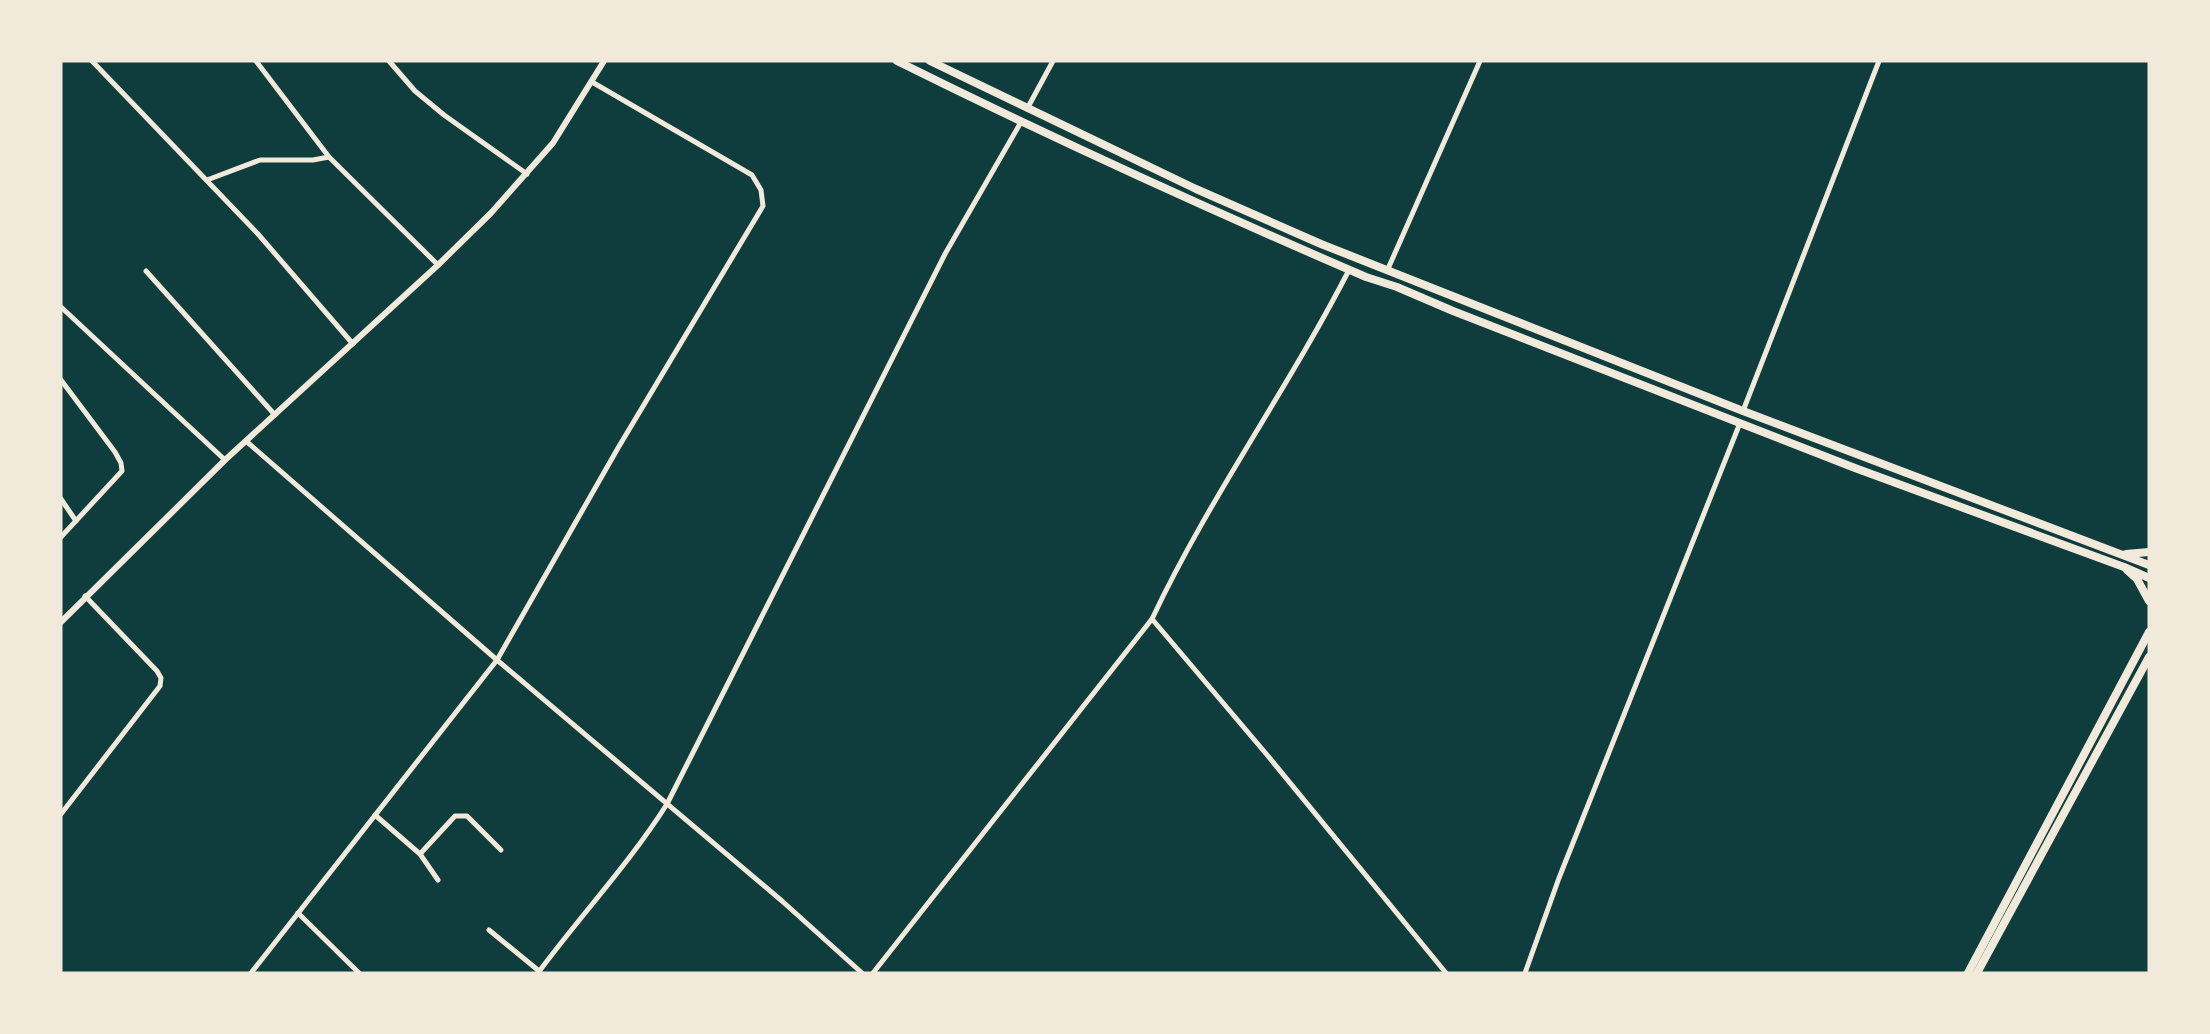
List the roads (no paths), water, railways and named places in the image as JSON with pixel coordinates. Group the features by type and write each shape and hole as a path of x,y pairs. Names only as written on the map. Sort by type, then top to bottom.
{"main road":[{"path":"897,61 1021,122 1179,195 1349,270 1854,468 2124,567 2149,578"},
{"path":"930,61 1245,212 1386,270 1743,411 2149,565"},
{"path":"2120,554 2149,552"},
{"path":"2124,567 2137,579 2149,601"},
{"path":"1968,973 2149,632"},
{"path":"1977,973 2149,657"}],"street":[{"path":"92,61 293,272 353,344"},
{"path":"256,61 329,157 438,265"},
{"path":"389,61 415,91 444,115 527,174"},
{"path":"61,622 85,596 225,460 438,265 527,174 553,143 604,61"},
{"path":"1027,109 1053,61"},
{"path":"1386,270 1480,61"},
{"path":"1743,411 1879,61"},
{"path":"251,973 497,660 618,448 763,206 762,190 752,175 592,82"},
{"path":"489,930 538,972 565,935 627,862 667,804 945,254 1021,122"},
{"path":"207,180 260,160 313,160 329,157"},
{"path":"873,973 1152,619 1232,471 1328,310 1349,270"},
{"path":"146,271 275,415"},
{"path":"61,308 225,460"},
{"path":"61,380 121,463 122,471 115,481 61,537"},
{"path":"1525,973 1559,878 1740,423"},
{"path":"246,441 497,660 782,901 862,973"},
{"path":"61,500 76,520"},
{"path":"61,814 160,686 161,678 157,671 85,596"},
{"path":"1152,619 1268,756 1446,973"},
{"path":"375,815 420,854 438,880"},
{"path":"420,854 455,816 460,815 467,816 501,850"},
{"path":"298,913 359,973"}]}
